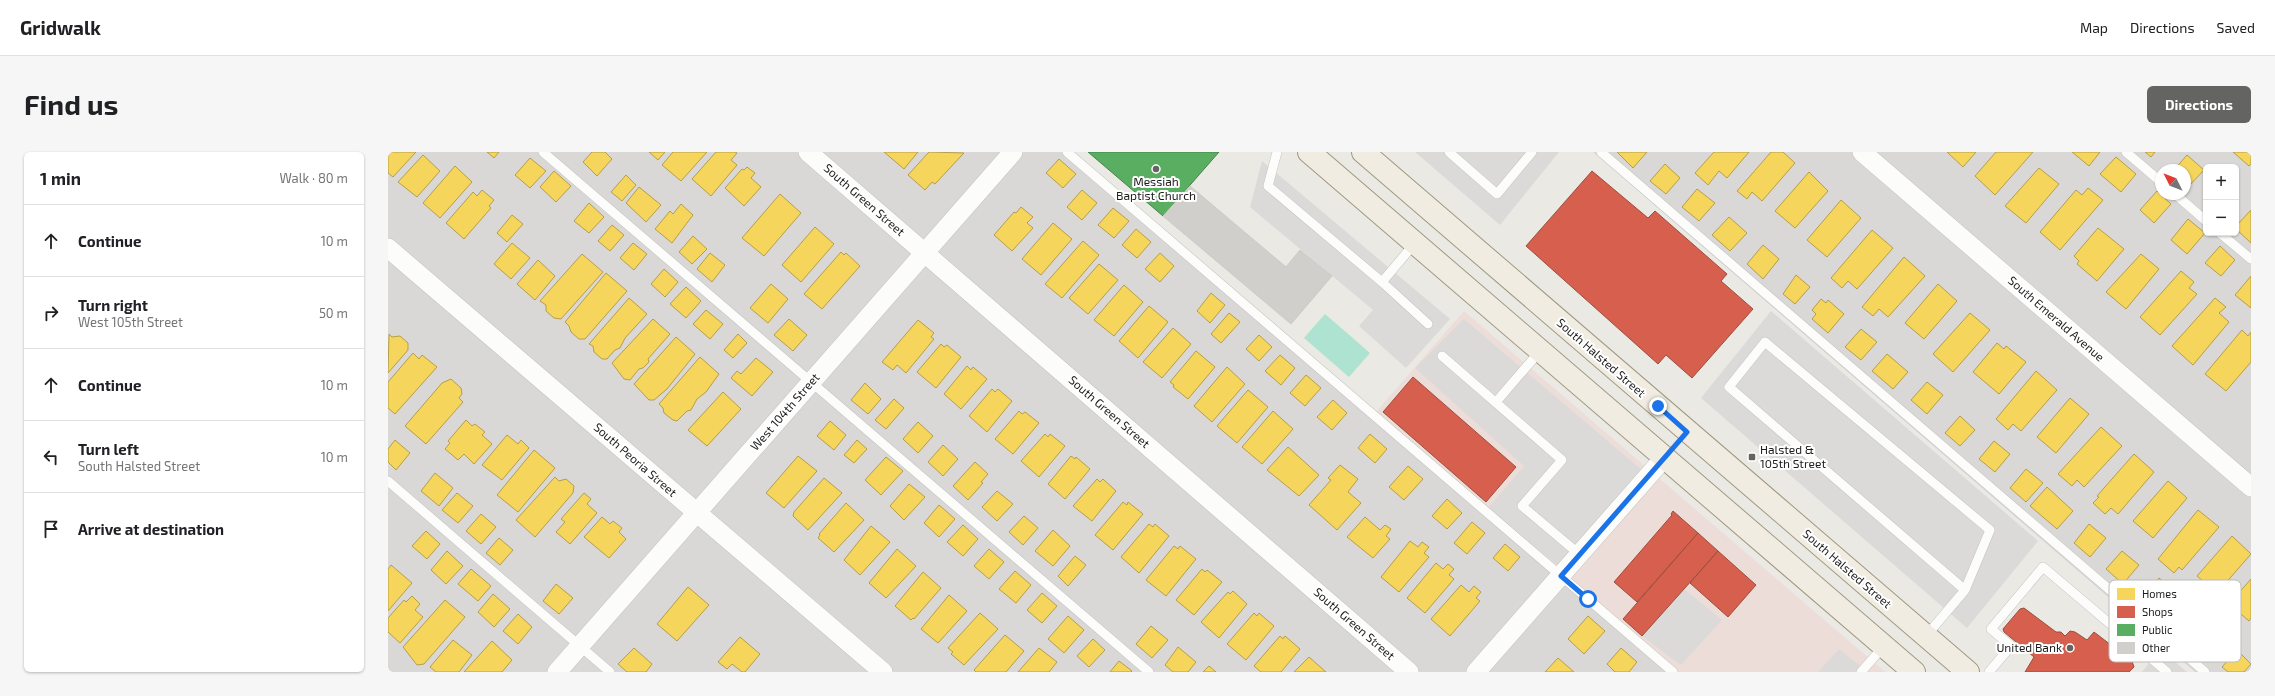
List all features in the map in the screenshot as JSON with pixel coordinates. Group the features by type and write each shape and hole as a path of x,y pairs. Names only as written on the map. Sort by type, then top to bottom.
{"main road":[{"path":"1309,152 1914,672"},
{"name":"South Halsted Street","path":"1373,155 1687,432 1968,672"},
{"path":"1664,458 1687,432"}],"street":[{"name":"South Green Street","path":"808,152 1409,672"},
{"name":"West 104th Street","path":"557,672 1013,152"},
{"name":"South Emerald Avenue","path":"1862,152 2251,487"},
{"name":"South Peoria Street","path":"388,248 883,672"},
{"path":"1476,672 1664,458"}],"lane":[{"path":"543,152 1149,672"},
{"path":"1067,152 1673,672"},
{"path":"1277,152 1268,186 1382,282 1428,324"},
{"path":"1449,152 1497,194 1532,152"},
{"path":"1601,152 2109,589"},
{"path":"2126,152 2155,177"},
{"path":"2182,200 2203,218"},
{"path":"2223,236 2251,260"},
{"path":"1382,282 1415,243"},
{"path":"1926,636 1965,590 1990,530 1765,342 1729,387 1965,590"},
{"path":"1496,402 1540,351"},
{"path":"1442,356 1562,460 1522,506 1580,554"},
{"path":"388,482 610,672"},
{"path":"1989,672 2011,646 1991,629 2043,567 2109,623"},
{"path":"1861,672 1884,646"},
{"path":"2155,662 2167,672"},
{"path":"2194,662 2206,672"}],"shaded area":[{"path":"388,152 1073,152 1679,672 388,672"},
{"path":"1415,152 1559,152 1500,225"},
{"path":"1593,152 2251,152 2251,672 2195,672 2183,662 2241,662 2241,580 2109,580 2109,598"},
{"path":"1262,161 1450,319 1406,368 1359,326 1373,310 1250,207"},
{"path":"1464,311 1885,672 1679,672 1376,412"},
{"path":"1771,311 2038,541 1967,628 1701,398"},
{"path":"1464,319 1643,471 1565,571 1488,508 1524,466 1415,368"},
{"path":"1684,589 1722,620 1681,665 1642,636"},
{"path":"1839,649 1868,672 1818,672"},
{"path":"2150,662 2175,662 2187,672 2142,672"}],"green space":[{"path":"1325,314 1370,353 1349,377 1304,338"}],"building: Homes":[{"path":"388,152 416,152 393,177 388,173"},
{"path":"487,152 499,152 494,158"},
{"path":"592,152 605,152 612,159 597,176 583,162"},
{"path":"649,152 665,152 658,160"},
{"path":"673,152 707,152 681,181 662,165"},
{"path":"716,152 737,153 731,160 737,165 711,196 692,179"},
{"path":"884,152 918,152 904,169"},
{"path":"929,152 964,153 935,184 932,182 925,190 908,175"},
{"path":"1617,152 1647,152 1633,168"},
{"path":"1714,152 1749,152 1727,178 1719,171 1708,185 1695,173"},
{"path":"1771,152 1783,152 1795,163 1762,201 1752,192 1747,199 1737,191"},
{"path":"1947,152 1976,152 1963,167"},
{"path":"1996,152 2033,152 1995,195 1975,176"},
{"path":"2072,152 2100,152 2089,166"},
{"path":"2145,152 2155,152 2151,157"},
{"path":"2233,152 2251,152 2251,164 2249,166"},
{"path":"423,155 440,171 417,197 398,182"},
{"path":"2187,155 2203,169 2203,171 2191,184 2191,164 2179,164"},
{"path":"2116,157 2136,174 2121,192 2100,174"},
{"path":"530,158 546,171 530,188 515,175"},
{"path":"1059,159 1076,174 1063,188 1046,173"},
{"path":"1665,164 1680,178 1666,194 1650,181"},
{"path":"455,166 472,182 440,218 423,203"},
{"path":"747,167 755,173 751,178 761,187 744,206 725,188 742,169 744,170"},
{"path":"2039,168 2059,184 2026,223 2005,206"},
{"path":"554,171 571,186 556,202 540,187"},
{"path":"1809,172 1828,191 1795,228 1775,211"},
{"path":"626,175 636,185 622,201 611,192"},
{"path":"639,187 661,205 646,222 626,203"},
{"path":"2088,188 2103,200 2060,250 2040,232 2076,190 2082,195"},
{"path":"1697,189 1715,203 1699,221 1682,207"},
{"path":"482,190 494,200 489,206 491,208 464,239 446,223 473,192 477,196"},
{"path":"1082,190 1097,203 1082,220 1067,207"},
{"path":"2155,193 2155,200 2167,200 2171,204 2154,223 2140,210"},
{"path":"780,194 801,213 764,256 742,238"},
{"path":"1841,200 1861,218 1827,257 1807,240"},
{"path":"589,203 604,217 589,233 574,221"},
{"path":"681,204 693,215 672,243 655,229 670,211 673,214"},
{"path":"1021,207 1033,217 1027,223 1033,228 1012,251 994,235 1014,212 1016,213"},
{"path":"1113,208 1129,221 1114,238 1098,225"},
{"path":"2251,210 2251,243 2239,232 2239,223"},
{"path":"512,215 523,224 507,242 497,233"},
{"path":"1729,217 1747,233 1730,251 1712,235"},
{"path":"2188,219 2203,231 2203,235 2187,254 2171,240"},
{"path":"1053,223 1072,239 1041,275 1022,259"},
{"path":"612,225 624,235 610,251 598,241"},
{"path":"815,227 834,244 801,282 782,265"},
{"path":"2098,228 2124,249 2097,281 2077,264 2079,261 2074,256"},
{"path":"1136,229 1151,242 1137,258 1122,245"},
{"path":"1872,230 1893,248 1857,289 1848,281 1842,288 1831,278"},
{"path":"693,236 707,249 692,264 679,252"},
{"path":"1083,241 1099,255 1062,298 1045,284"},
{"path":"512,243 530,258 511,279 494,264"},
{"path":"633,243 647,254 634,270 620,258"},
{"path":"1763,245 1779,259 1763,279 1747,264"},
{"path":"2220,246 2235,260 2221,276 2205,263"},
{"path":"841,252 844,255 846,253 860,266 822,309 804,294"},
{"path":"710,253 725,265 712,282 697,269"},
{"path":"1160,253 1174,266 1160,282 1145,269"},
{"path":"582,254 603,272 561,319 554,318 546,311 546,305 540,301"},
{"path":"2141,254 2159,269 2126,309 2106,292"},
{"path":"1904,257 1925,276 1888,317 1879,309 1873,316 1862,307"},
{"path":"538,260 555,276 535,300 517,284"},
{"path":"1099,264 1118,280 1088,314 1069,298"},
{"path":"664,269 678,282 665,297 651,284"},
{"path":"2181,271 2194,282 2189,288 2197,294 2160,335 2140,317"},
{"path":"606,273 627,291 585,339 579,339 571,332 569,326 565,322"},
{"path":"1796,275 1810,287 1795,304 1783,294"},
{"path":"2251,276 2251,308 2235,295"},
{"path":"771,284 788,299 768,323 750,308"},
{"path":"1938,284 1957,301 1924,339 1905,323"},
{"path":"1124,285 1143,302 1114,336 1094,320"},
{"path":"686,287 701,301 686,318 670,304"},
{"path":"1211,293 1225,305 1210,323 1197,311"},
{"path":"629,298 647,314 625,338 620,348 615,350 607,359 602,359 594,352 593,346 589,344"},
{"path":"2215,298 2226,307 2219,313 2229,322 2193,365 2172,346"},
{"path":"1821,299 1826,303 1828,300 1844,314 1828,333 1812,319 1816,314 1812,310"},
{"path":"1149,306 1168,322 1138,358 1119,341"},
{"path":"706,310 723,324 710,339 693,324"},
{"path":"1229,313 1240,322 1221,343 1211,334"},
{"path":"1970,313 1990,330 1953,372 1933,354"},
{"path":"653,319 670,334 648,359 649,362 643,368 639,369 630,380 624,379 612,363"},
{"path":"789,319 807,335 793,351 774,335"},
{"path":"918,320 934,333 931,337 934,339 906,373 897,365 893,370 882,362"},
{"path":"1173,328 1191,344 1162,378 1143,362"},
{"path":"1861,329 1877,342 1861,360 1845,347"},
{"path":"2242,330 2248,336 2251,332 2251,362 2226,391 2205,374"},
{"path":"389,334 392,337 400,336 408,343 408,350 388,373"},
{"path":"738,334 747,343 733,358 724,350"},
{"path":"1259,335 1272,347 1259,361 1246,349"},
{"path":"676,337 695,354 667,389 654,400 649,400 634,384"},
{"path":"1997,343 2004,349 2006,346 2026,362 1999,394 1973,372"},
{"path":"941,344 944,347 947,345 961,357 936,388 917,372"},
{"path":"1196,351 1215,367 1188,399 1173,387 1174,385 1170,382"},
{"path":"413,353 419,359 422,355 437,367 395,414 388,408 388,382"},
{"path":"1887,354 1908,372 1893,389 1872,371"},
{"path":"1280,355 1295,368 1281,385 1265,371"},
{"path":"700,357 719,374 706,392 697,399 691,410 687,411 677,421 673,420 664,413 663,408 659,404"},
{"path":"756,358 773,372 752,396 731,378 737,371 741,374"},
{"path":"967,366 971,370 973,367 987,379 961,409 944,394"},
{"path":"1227,367 1245,384 1212,422 1194,406"},
{"path":"2036,371 2057,390 2021,431 2013,424 2008,430 1996,419"},
{"path":"1306,375 1321,388 1305,406 1290,393"},
{"path":"451,379 461,388 462,394 459,398 463,402 426,444 405,426 442,383"},
{"path":"1927,382 1943,395 1927,414 1911,400"},
{"path":"865,383 881,399 868,414 851,400"},
{"path":"992,389 995,392 998,389 1012,401 987,432 969,416"},
{"path":"1248,390 1268,407 1237,443 1217,426"},
{"path":"723,392 741,409 707,446 688,430"},
{"path":"2070,398 2089,414 2056,453 2037,437"},
{"path":"894,399 904,408 886,429 875,420"},
{"path":"1333,400 1347,413 1332,430 1317,417"},
{"path":"1019,411 1022,414 1025,412 1039,423 1013,454 995,439"},
{"path":"1273,411 1293,429 1262,464 1242,447"},
{"path":"1960,416 1975,430 1960,446 1945,433"},
{"path":"466,420 472,426 475,424 485,432 482,435 492,444 474,464 464,454 458,460 445,449 450,443 448,441"},
{"path":"830,421 846,435 834,450 817,436"},
{"path":"918,422 933,436 918,453 903,439"},
{"path":"2101,427 2122,446 2084,487 2077,480 2072,486 2058,474"},
{"path":"1045,434 1048,437 1050,434 1065,446 1039,477 1021,461"},
{"path":"1370,434 1387,449 1375,463 1358,448"},
{"path":"507,435 518,444 521,440 529,448 502,480 482,465"},
{"path":"395,440 410,453 396,470 388,462 388,449"},
{"path":"857,440 867,449 854,463 844,455"},
{"path":"1994,441 2010,454 1995,472 1979,459"},
{"path":"943,445 958,459 943,476 928,462"},
{"path":"1288,447 1319,475 1299,496 1267,470"},
{"path":"534,450 555,468 518,512 497,495"},
{"path":"2134,454 2154,472 2118,514 2111,508 2105,514 2093,503 2099,497 2097,496"},
{"path":"798,456 817,471 784,508 766,493"},
{"path":"1071,456 1075,459 1076,457 1090,469 1065,499 1048,484"},
{"path":"886,457 903,471 881,495 865,480"},
{"path":"975,462 988,474 981,482 983,483 968,500 953,486"},
{"path":"1340,465 1358,479 1348,492 1361,503 1337,530 1309,505 1331,480 1328,478"},
{"path":"1408,466 1423,479 1404,500 1389,487"},
{"path":"2026,469 2043,483 2026,502 2010,488"},
{"path":"435,473 453,488 439,506 421,491"},
{"path":"555,477 559,481 566,479 574,486 573,493 535,537 516,520"},
{"path":"824,478 842,493 808,530 793,516 794,512"},
{"path":"1097,479 1100,482 1103,479 1116,491 1092,521 1073,506"},
{"path":"2168,481 2187,498 2153,538 2133,521"},
{"path":"909,484 925,497 904,520 890,506"},
{"path":"2047,487 2073,511 2057,529 2030,506"},
{"path":"997,491 1013,504 997,521 982,507"},
{"path":"457,493 473,506 458,523 442,510"},
{"path":"584,493 591,499 587,504 597,513 570,544 556,532 565,522 561,519"},
{"path":"1447,499 1462,513 1447,529 1432,516"},
{"path":"1123,502 1127,505 1128,502 1143,514 1113,550 1095,535"},
{"path":"846,503 864,520 834,552 818,538 820,535 819,534"},
{"path":"939,505 955,519 939,537 924,523"},
{"path":"2198,510 2219,527 2182,570 2179,567 2174,573 2158,559"},
{"path":"481,514 496,527 481,544 466,531"},
{"path":"1024,516 1038,528 1023,545 1009,532"},
{"path":"602,517 610,524 613,521 622,528 619,532 626,539 609,558 584,537"},
{"path":"1365,517 1380,530 1385,525 1391,529 1386,536 1390,539 1373,558 1347,537"},
{"path":"1472,522 1485,533 1467,554 1454,543"},
{"path":"1149,524 1153,527 1155,524 1169,536 1139,573 1121,557"},
{"path":"2089,524 2106,538 2090,557 2074,543"},
{"path":"963,525 978,539 963,556 947,542"},
{"path":"871,526 890,542 860,575 844,560"},
{"path":"1053,530 1070,546 1053,566 1035,551"},
{"path":"426,531 440,544 427,559 412,546"},
{"path":"2232,536 2251,554 2228,580 2202,580 2197,576"},
{"path":"499,538 513,550 500,565 486,553"},
{"path":"1410,541 1418,547 1422,542 1429,547 1424,553 1429,557 1399,592 1381,577"},
{"path":"1505,544 1520,557 1508,571 1493,558"},
{"path":"1174,546 1178,549 1180,546 1196,559 1166,596 1146,580"},
{"path":"897,549 916,566 886,598 869,583"},
{"path":"989,549 1004,562 989,579 974,566"},
{"path":"447,551 463,566 446,584 431,570"},
{"path":"2122,551 2139,565 2126,580 2118,580 2106,569"},
{"path":"1075,556 1086,565 1068,586 1058,576"},
{"path":"1436,563 1443,569 1448,564 1454,569 1449,575 1454,579 1425,613 1407,598"},
{"path":"391,565 412,583 388,611 388,569"},
{"path":"471,569 491,586 478,601 458,584"},
{"path":"1202,569 1205,572 1207,570 1222,582 1194,615 1176,600"},
{"path":"1015,571 1031,585 1016,603 999,589"},
{"path":"923,572 941,588 914,619 913,618 911,620 895,606"},
{"path":"2251,579 2251,618 2249,621 2241,614 2241,590"},
{"path":"556,584 573,598 559,614 543,601"},
{"path":"1461,585 1469,592 1474,586 1481,592 1476,598 1480,601 1450,636 1431,619"},
{"path":"688,587 709,605 677,641 657,624"},
{"path":"1233,591 1247,604 1219,638 1201,622 1228,592 1230,594"},
{"path":"1042,593 1057,606 1042,623 1027,610"},
{"path":"493,594 510,609 494,627 478,612"},
{"path":"949,595 967,611 938,643 921,629"},
{"path":"412,596 420,604 415,610 423,617 400,643 388,632 388,618 404,600 406,602"},
{"path":"445,600 465,617 424,664 417,665 403,647"},
{"path":"980,613 998,629 964,665 951,654 953,652 948,648"},
{"path":"1254,613 1257,616 1259,613 1274,626 1246,660 1227,644"},
{"path":"518,614 532,627 518,644 503,631"},
{"path":"1068,616 1084,630 1064,653 1048,639"},
{"path":"1588,616 1605,631 1584,654 1568,639"},
{"path":"1151,626 1168,640 1152,658 1136,644"},
{"path":"1005,635 1024,651 1006,672 976,672 974,670"},
{"path":"1280,636 1283,639 1285,636 1300,649 1281,672 1261,672 1254,666"},
{"path":"740,637 760,654 745,672 742,672 732,664 727,669 718,662"},
{"path":"1093,639 1105,650 1089,667 1077,656"},
{"path":"453,640 472,655 459,672 436,672 430,667"},
{"path":"492,641 512,660 502,672 464,672"},
{"path":"1178,647 1196,662 1188,672 1173,672 1165,665"},
{"path":"634,648 652,664 646,672 627,672 618,664"},
{"path":"1039,648 1057,662 1049,672 1018,672"},
{"path":"1621,648 1637,662 1629,672 1615,672 1607,664"},
{"path":"2241,654 2251,664 2244,672 2228,672 2222,667 2226,662 2241,662"},
{"path":"1309,657 1326,672 1294,672"},
{"path":"1558,658 1574,672 1545,672"},
{"path":"1119,661 1132,671 1110,672"},
{"path":"1209,666 1216,672 1203,672"}],"building: Shops":[{"path":"1592,171 1648,218 1655,211 1727,274 1721,281 1753,309 1692,378 1666,355 1658,364 1526,246"},
{"path":"1413,377 1516,467 1486,502 1383,412"},
{"path":"1673,511 1698,533 1637,602 1614,582 1672,515 1671,514"},
{"path":"1698,533 1718,551 1642,636 1623,619"},
{"path":"1718,551 1756,585 1728,617 1690,583"},
{"name":"United Bank","path":"2024,608 2056,632 2061,632 2065,636 2070,631 2075,632 2087,640 2094,632 2109,643 2109,662 2132,662 2134,667 2129,672 2025,672 2034,657 2004,632 2003,629 2020,609"}],"building: Public":[{"name":"Messiah Baptist Church","path":"1088,152 1219,152 1163,216"}],"building: Other":[{"path":"1190,186 1286,267 1300,250 1332,276 1291,324 1163,216"}],"place":[{"name":"Messiah Baptist Church","path":"1156,169"},
{"name":"Halsted & 105th Street","path":"1752,457"},
{"name":"United Bank","path":"2070,648"}],"route":[{"path":"1588,599 1561,576 1687,432 1658,406"}]}
